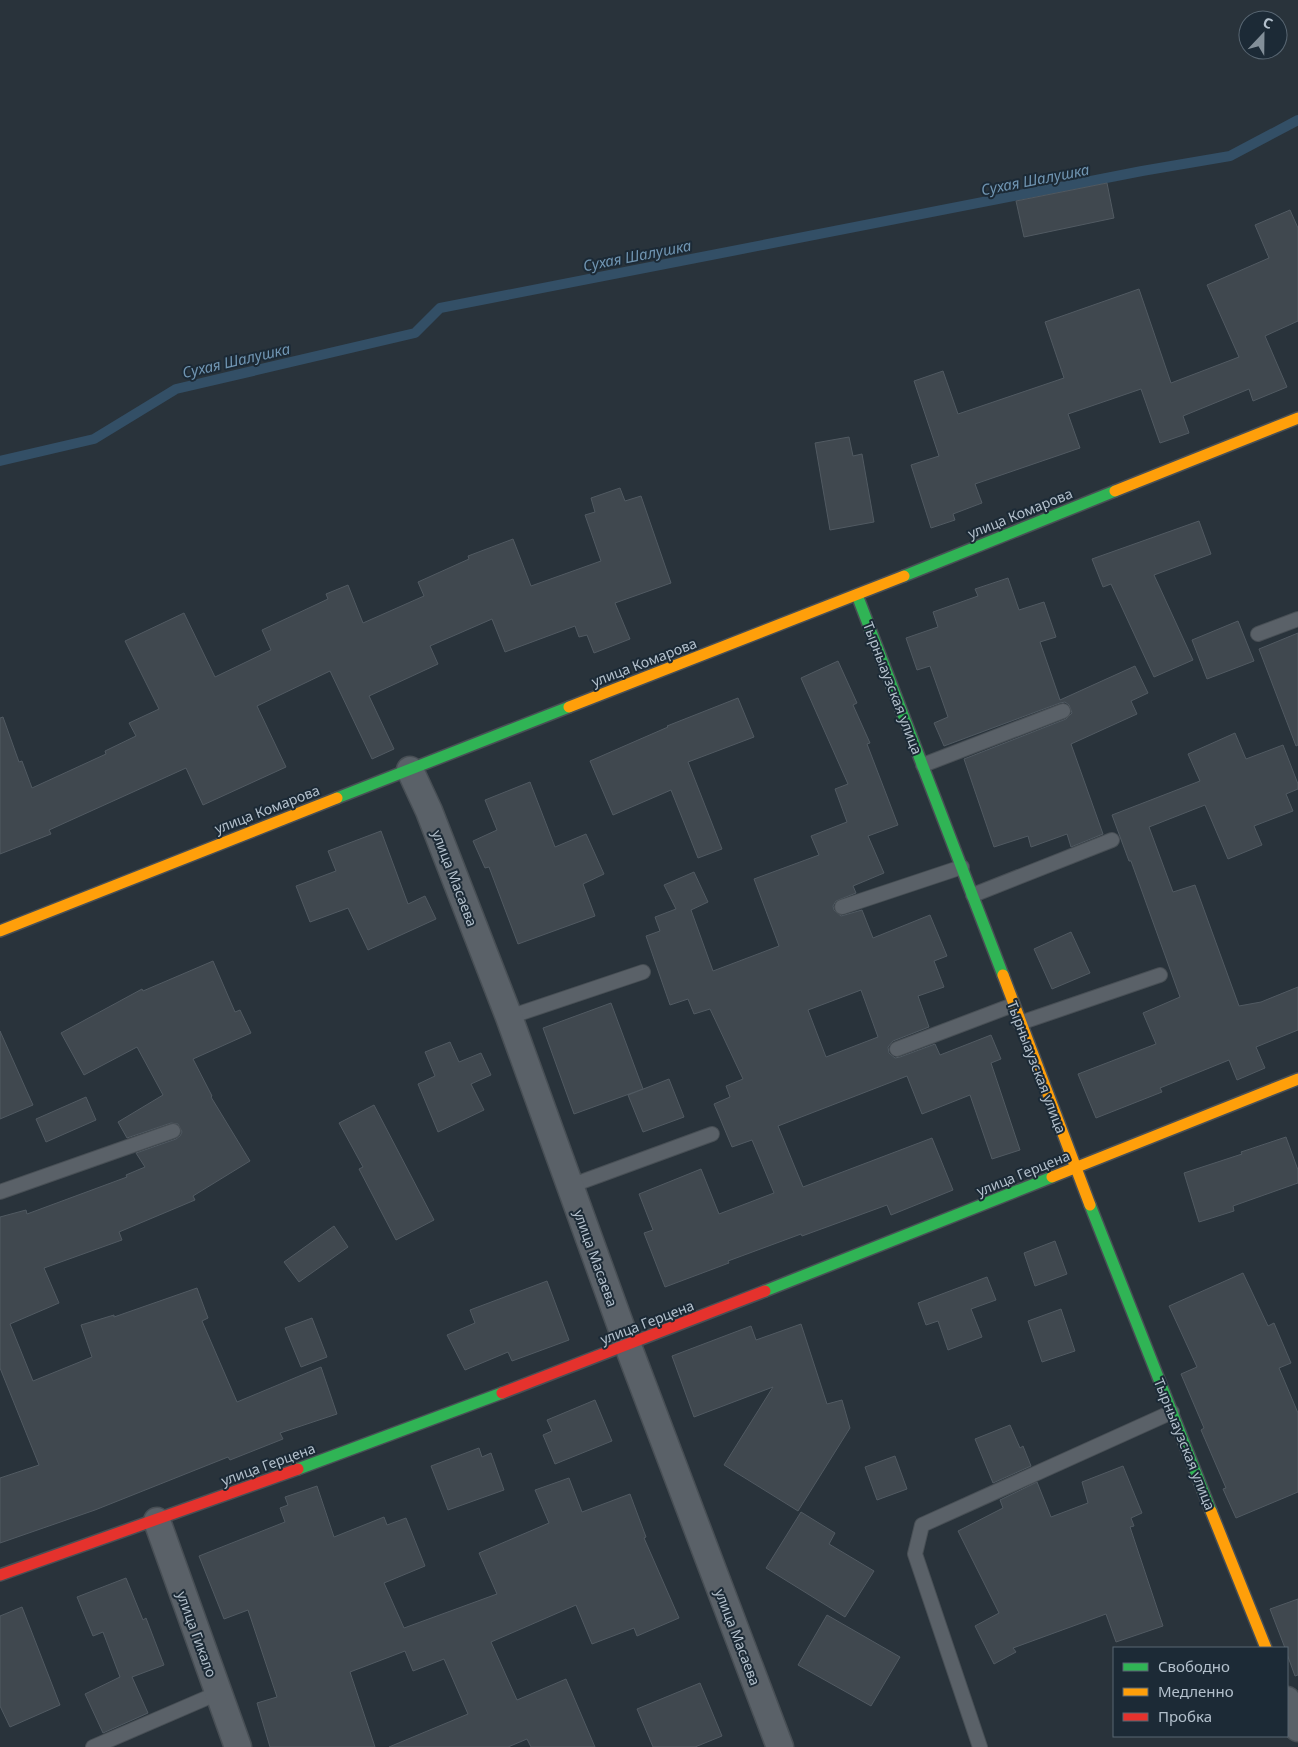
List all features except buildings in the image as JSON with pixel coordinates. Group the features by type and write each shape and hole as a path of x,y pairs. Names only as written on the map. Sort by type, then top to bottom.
{"street":[{"name":"улица Комарова","path":"0,931 856,595 1298,418"},
{"name":"Тырныаузская улица","path":"856,595 973,895 1075,1168 1266,1647"},
{"name":"улица Масаева","path":"410,770 429,811 509,1017 628,1346 780,1747"},
{"name":"улица Герцена","path":"0,1575 157,1521 628,1346 1298,1079"},
{"name":"улица Гикало","path":"157,1521 238,1747"},
{"path":"1288,1703 1298,1728"}],"lane":[{"path":"1258,634 1298,619"},
{"path":"923,766 1063,711"},
{"path":"973,895 1112,840"},
{"path":"842,907 962,867"},
{"path":"509,1017 643,972"},
{"path":"1020,1023 1160,975"},
{"path":"897,1049 1013,1005"},
{"path":"0,1192 173,1131"},
{"path":"570,1186 712,1134"},
{"path":"980,1747 915,1554 922,1525 1172,1412"},
{"path":"93,1747 218,1693"}],"waterway":[{"name":"Сухая Шалушка","path":"0,461 94,439 176,389 415,333 440,308 1142,171 1230,156 1298,120"}],"traffic: fast":[{"path":"904,576 1115,491"},
{"path":"857,595 1003,975"},
{"path":"337,798 569,707"},
{"path":"765,1291 1052,1177"},
{"path":"1090,1205 1211,1511"},
{"path":"298,1469 502,1393"}],"traffic: slow":[{"path":"1115,491 1298,418"},
{"path":"569,707 904,576"},
{"path":"0,931 337,798"},
{"path":"1003,975 1090,1205"},
{"path":"1052,1177 1298,1079"},
{"path":"1211,1511 1266,1647"}],"traffic: jam":[{"path":"502,1393 765,1291"},
{"path":"0,1575 298,1469"}]}
